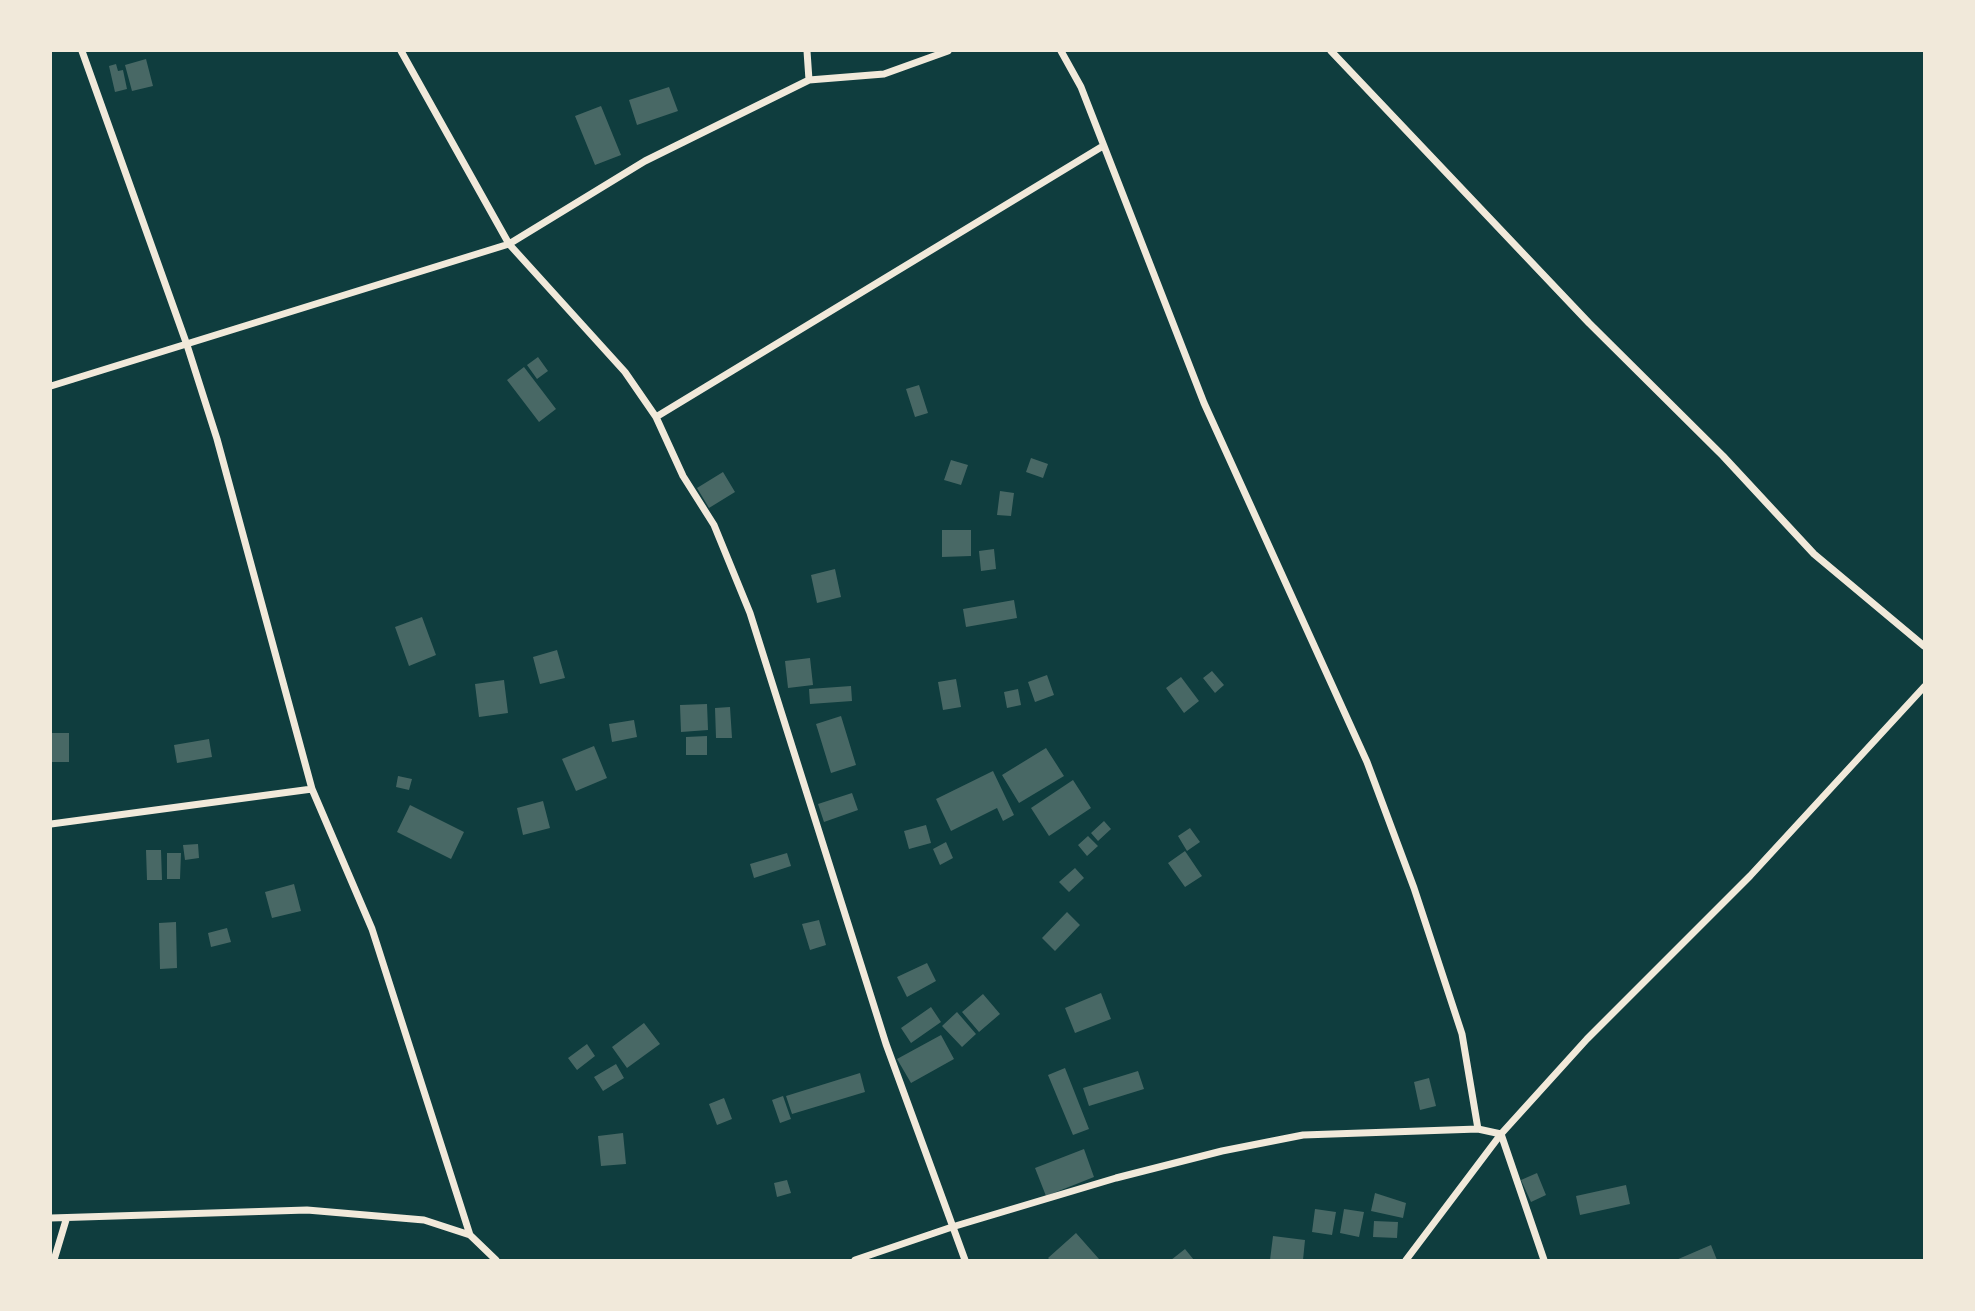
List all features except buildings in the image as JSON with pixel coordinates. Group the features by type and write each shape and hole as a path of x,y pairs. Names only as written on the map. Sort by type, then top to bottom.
{"street":[{"path":"82,51 187,345 217,439 312,789 372,929 470,1234 496,1260"},
{"path":"401,51 509,244 625,372 656,417 683,476 713,525 750,613 886,1044 965,1260"},
{"path":"807,51 809,80"},
{"path":"51,386 509,244 645,161 809,80 884,74 948,51"},
{"path":"1061,51 1082,87 1204,403 1371,775 1415,888 1462,1034 1478,1129"},
{"path":"1331,51 1579,313 1723,456 1814,554 1924,646"},
{"path":"656,417 1103,146"},
{"path":"1406,1260 1501,1134 1587,1039 1751,876 1924,687"},
{"path":"51,824 312,789"},
{"path":"855,1260 951,1227 1116,1178 1303,1135 1478,1129 1501,1134"},
{"path":"1501,1134 1544,1260"},
{"path":"51,1218 66,1220 307,1210 424,1220 470,1234"},
{"path":"54,1260 66,1220"}]}
